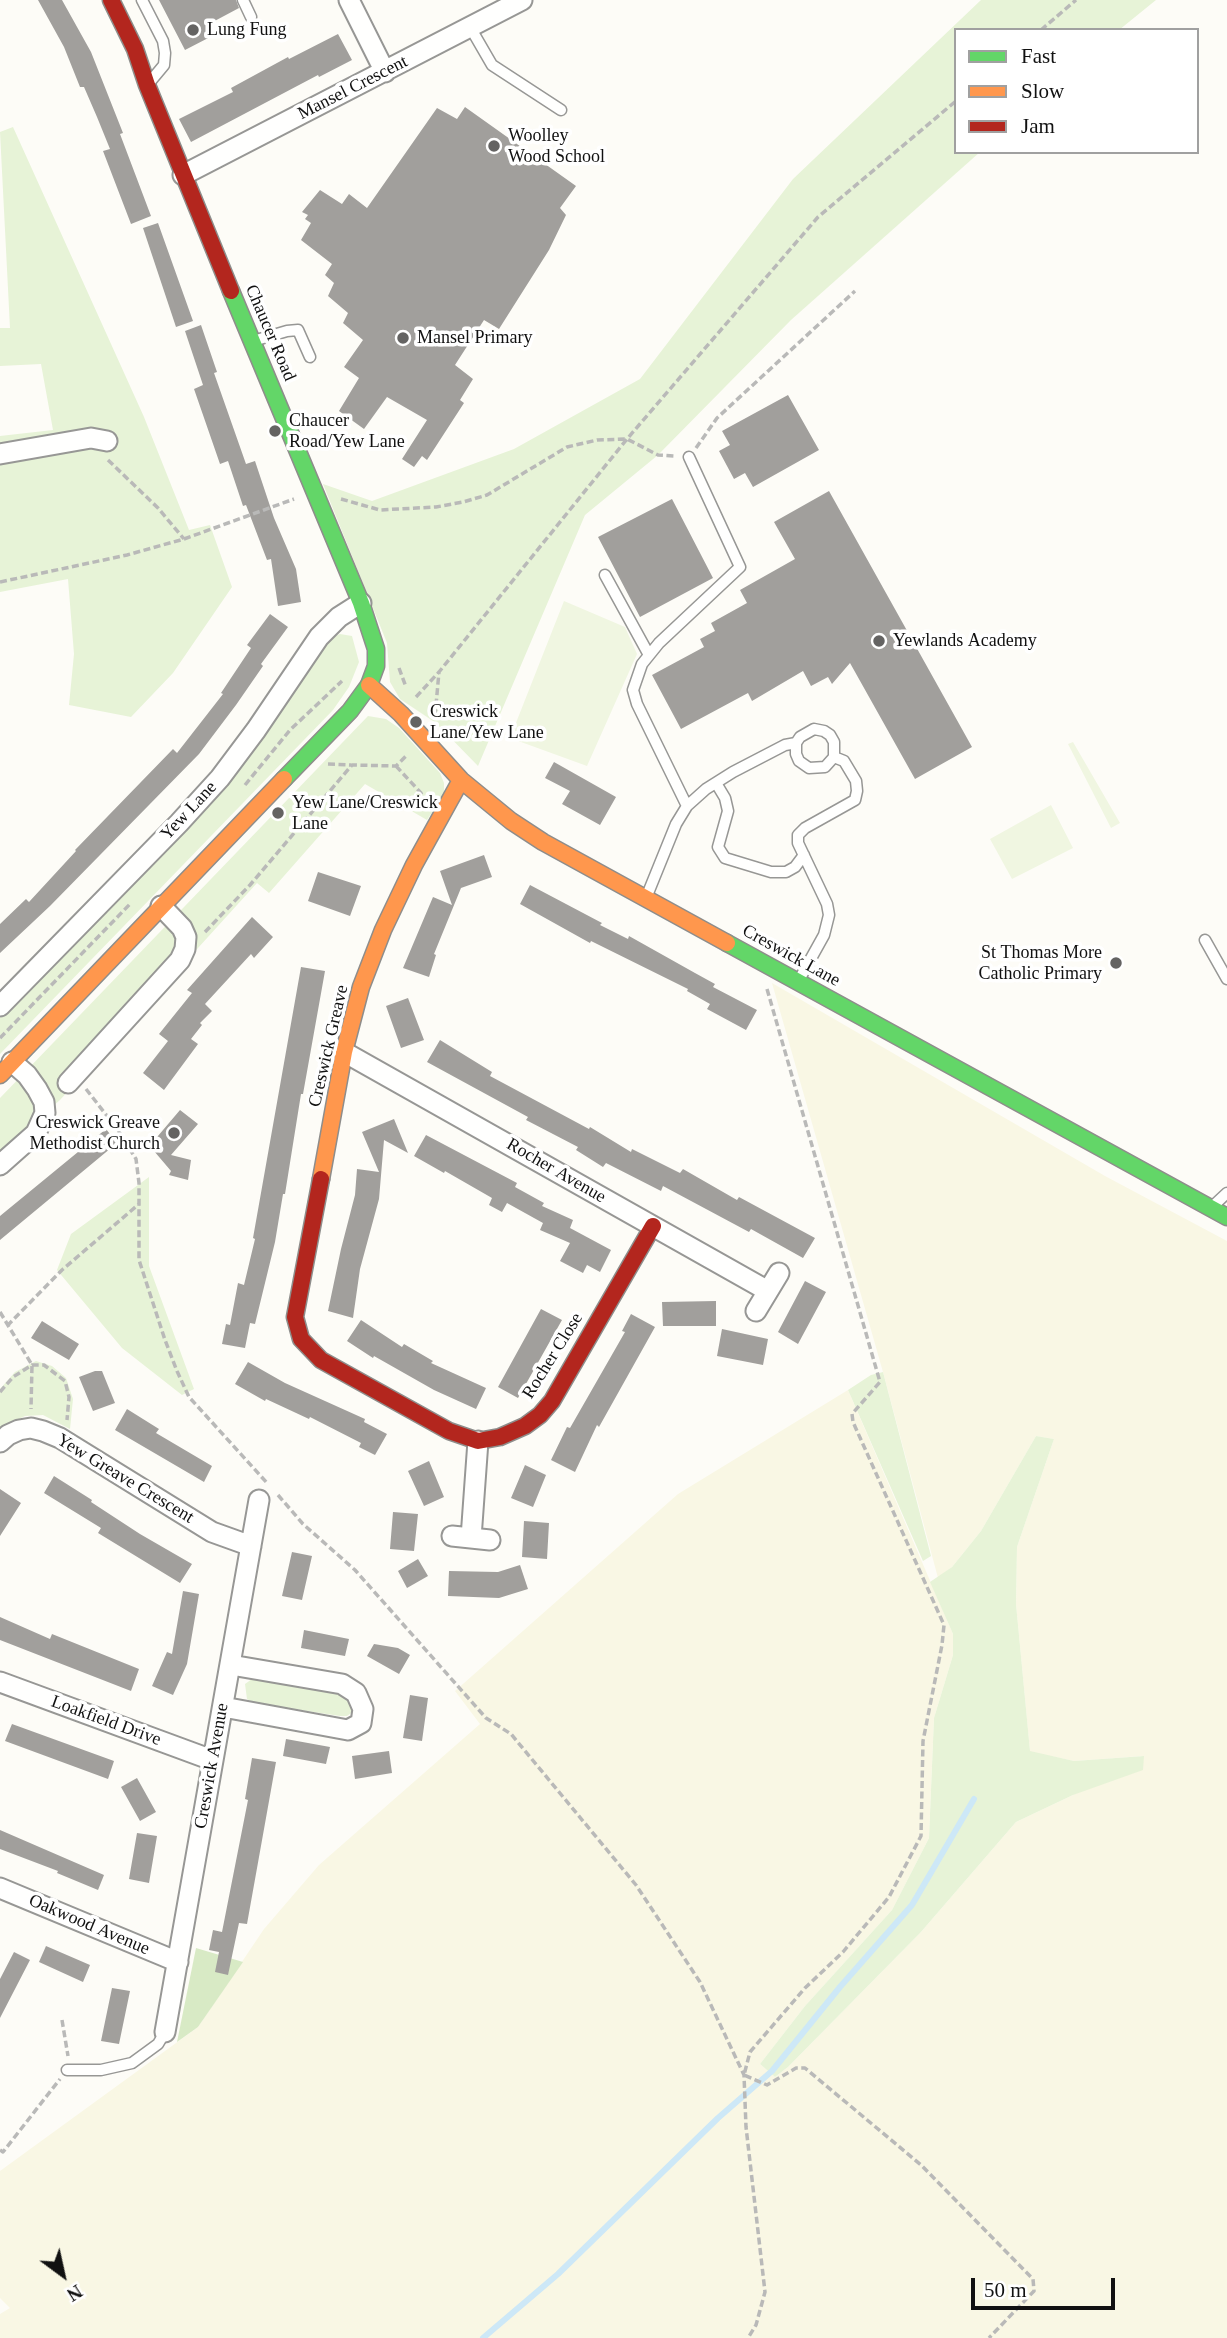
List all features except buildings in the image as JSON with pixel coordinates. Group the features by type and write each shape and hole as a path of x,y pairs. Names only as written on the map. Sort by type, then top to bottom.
{"street":[{"name":"Chaucer Road","path":"111,0 135,49 183,175 361,603 376,649 376,666 369,685"},
{"path":"349,0 384,72"},
{"name":"Mansel Crescent","path":"183,175 522,0"},
{"path":"0,454 99,439"},
{"name":"Yew Lane","path":"0,1006 220,778 319,637 340,617 361,603"},
{"path":"0,1165 36,1133 45,1113 44,1102 27,1075 6,1068 287,778 350,710 369,685"},
{"name":"Creswick Lane","path":"369,685 461,780 511,821 543,842 1227,1217"},
{"name":"Creswick Greave","path":"461,780 383,930 361,987 344,1052 295,1317 301,1339 321,1360 449,1431 478,1441"},
{"path":"71,1078 180,960 186,943 182,928 161,906"},
{"name":"Rocher Avenue","path":"344,1052 768,1291"},
{"name":"Rocher Close","path":"478,1441 500,1437 525,1426 540,1415 552,1401 653,1226"},
{"path":"756,1311 779,1273"},
{"path":"0,1443 8,1435 31,1428"},
{"name":"Yew Greave Crescent","path":"31,1428 60,1438 212,1532 251,1546"},
{"path":"471,1538 478,1441"},
{"name":"Creswick Avenue","path":"165,2032 259,1500"},
{"path":"222,1707 348,1730 361,1723 363,1709 356,1693 342,1684 231,1665"},
{"name":"Loakfield Drive","path":"0,1682 212,1760"},
{"name":"Oakwood Avenue","path":"0,1888 178,1962"}],"lane":[{"path":"142,0 163,41 166,53 164,65 147,85"},
{"path":"243,0 251,17"},
{"path":"470,27 492,65 561,110"},
{"path":"253,341 298,330 310,357"},
{"path":"687,806 637,704 633,690 642,664 659,643 740,567 689,457"},
{"path":"605,575 649,655"},
{"path":"807,731 824,731 834,742 834,757 825,767 809,768 799,761 796,743 807,731"},
{"path":"646,898 676,824 687,806 716,783 785,745 796,743"},
{"path":"798,982 824,935 830,915 798,835 805,828 855,800 858,791 844,761 834,757"},
{"path":"716,783 726,798 728,811 718,847 725,858 771,872 786,872 795,867 804,855"},
{"path":"1205,940 1227,979"},
{"path":"1211,1208 1227,1193"},
{"path":"67,2070 102,2070 132,2063 158,2044 165,2032"}],"path":[{"path":"1043,28 1076,0"},
{"path":"376,649 391,647 412,702 628,439 818,218 954,103"},
{"path":"628,439 658,455 689,457 717,418 855,291"},
{"path":"99,439 106,458 158,508 184,539"},
{"path":"186,943 200,937 250,885 352,765 396,766 424,740 433,730 439,672"},
{"path":"396,766 421,793 432,832"},
{"path":"748,2338 756,2325 765,2292 744,2090 744,2075 750,2052 805,1988 843,1952 889,1897 920,1836 923,1741 944,1625 853,1422 852,1413 880,1382 765,983 772,968"},
{"path":"71,1078 118,1130 136,1159 139,1183 139,1260 164,1340 189,1397 303,1524 355,1570 486,1718 511,1734 611,1853 636,1885 700,1982 744,2075 767,2085 796,2068 805,2068 921,2165 1033,2278 1034,2291 989,2338"},
{"path":"8,1326 62,1270 139,1203"},
{"path":"0,1312 32,1366 31,1428"},
{"path":"0,1392 13,1377 32,1366 44,1365 65,1381 69,1397 66,1424 60,1438"},
{"path":"0,2150 3,2152 31,2116"}],"shaded area":[{"path":"772,983 1105,1176 1227,1241 1227,2338 0,2338 0,2314 10,2308 0,2298 0,2171 198,2027 264,1929 319,1865 480,1724 455,1691 678,1494 848,1390 953,1634 953,1655 934,1718 929,1838 892,1910 805,2006 760,2064 775,2077 788,2067 921,1932 1016,1822 1073,1795 1143,1756 1074,1761 1030,1752 1016,1604 1017,1547 1054,1439 1036,1436 981,1531 952,1567 938,1578 883,1372"}],"green space":[{"path":"981,0 1156,0 1121,28 954,28 954,154 978,154 791,320 658,455 585,515 478,766 436,723 400,699 390,682 387,643 323,484 372,501 514,449 640,379 793,179"},
{"path":"13,127 144,417 189,530 210,525 232,587 173,673 131,717 69,705 74,654 68,579 0,592 0,436 53,430 41,364 0,366 0,328 10,328 0,132"},
{"path":"564,601 625,627 637,654 587,766 510,738"},
{"path":"340,634 352,636 359,662 349,687 333,710 0,1054 0,1018 235,771 327,639"},
{"path":"368,716 386,719 399,728 440,773 444,794 427,820 365,784 269,893 257,883 60,1100 0,1152 0,1098"},
{"path":"1073,742 1120,823 1111,828 1068,744"},
{"path":"1051,805 1073,848 1012,879 990,839"},
{"path":"149,1177 149,1266 194,1389 182,1395 122,1348 57,1270 71,1234"},
{"path":"36,1361 52,1366 66,1378 73,1399 70,1429 43,1415 25,1416 0,1428 0,1389 15,1372"},
{"path":"883,1372 931,1556 923,1561 848,1390 871,1375"},
{"path":"1036,1436 1054,1439 1017,1547 1016,1604 1030,1751 1074,1761 1144,1756 1143,1770 1073,1795 1016,1822 921,1932 775,2077 760,2064 805,2006 892,1910 929,1838 934,1718 953,1655 953,1634 930,1582 952,1567 981,1531"},
{"path":"262,1678 349,1693 354,1711 347,1716 340,1716 254,1703 247,1699 245,1684 252,1679"},
{"path":"196,1948 243,1962 198,2027 177,2042"}],"waterway":[{"path":"483,2338 558,2274 718,2118 772,2071 840,1987 912,1905 974,1799"}],"traffic: fast":[{"path":"231,291 361,603 376,649 376,666 369,685 350,711 284,779"},
{"path":"727,943 1227,1217"}],"traffic: slow":[{"path":"369,685 401,714 461,780 511,821 543,842 727,943"},
{"path":"0,1075 284,779"},
{"path":"321,1179 344,1052 361,987 383,930 414,865 461,780"}],"traffic: jam":[{"path":"111,0 135,49 147,85 231,291"},
{"path":"321,1179 295,1317 301,1339 321,1360 449,1431 478,1441 500,1437 525,1426 540,1415 552,1401 653,1226"}],"place":[{"name":"Lung Fung","path":"193,30"},
{"name":"Woolley Wood School","path":"494,146"},
{"name":"Mansel Primary","path":"403,338"},
{"name":"Chaucer Road/Yew Lane","path":"275,431"},
{"name":"Yewlands Academy","path":"879,641"},
{"name":"Creswick Lane/Yew Lane","path":"416,722"},
{"name":"Yew Lane/Creswick Lane","path":"278,813"},
{"name":"St Thomas More Catholic Primary","path":"1116,963"},
{"name":"Creswick Greave Methodist Church","path":"174,1133"}]}
